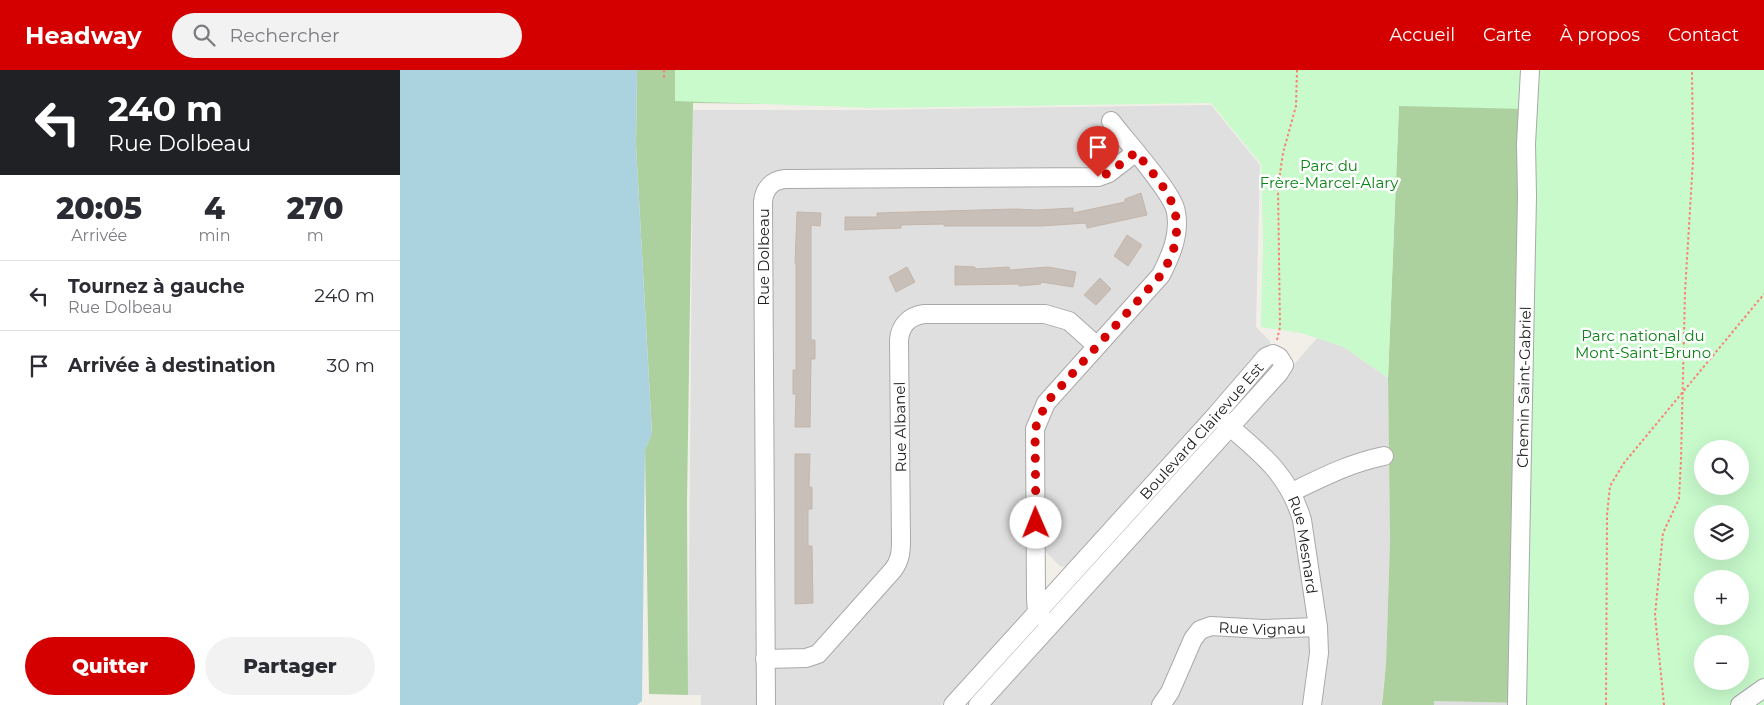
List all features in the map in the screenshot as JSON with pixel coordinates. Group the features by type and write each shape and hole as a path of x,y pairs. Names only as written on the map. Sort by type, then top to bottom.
{"street":[{"name":"Chemin Saint-Gabriel","path":"1517,705 1527,196 1526,144 1530,70"},
{"path":"1050,625 1037,613 1035,429 1046,403 1161,275 1173,252 1177,229 1176,210 1168,194 1110,121"},
{"name":"Rue Dolbeau","path":"766,705 762,202 768,187 778,180 786,179 1098,177 1109,173 1136,152"},
{"name":"Rue Albanel","path":"765,659 806,658 818,654 898,562 901,553 899,339 900,332 906,322 924,314 1046,314 1069,321 1097,346"},
{"name":"Boulevard Clairevue Est","path":"953,705 1216,415 1266,357 1273,354 1281,360 1284,365 1282,369 978,705"},
{"name":"Rue Mesnard","path":"1216,415 1276,469 1292,492 1302,520 1318,627 1319,653 1312,705"},
{"path":"1292,492 1338,470 1362,461 1384,456"},
{"name":"Rue Vignau","path":"1161,705 1170,692 1193,639 1204,628 1215,626 1263,629 1318,627"},
{"path":"1740,705 1764,688"}],"path":[{"path":"664,70 664,78"},
{"path":"1273,354 1280,327 1278,187 1283,154 1296,106 1297,70"},
{"path":"1664,705 1655,615 1663,533 1679,499 1684,391 1685,292 1692,170 1692,70"},
{"path":"1606,705 1607,515 1610,486 1624,463 1764,294"}],"shaded area":[{"path":"1211,105 1260,165 1256,327 1271,342 1257,358 1255,357 1067,565 1064,567 1060,566 1047,553 1044,546 1027,547 1028,606 941,705 701,705 701,695 688,695 693,110 870,110"},
{"path":"1317,338 1344,347 1388,378 1390,542 1386,664 1382,699 1513,703 1513,705 990,705 1227,443 1233,442 1247,430 1245,428 1247,421 1292,370 1291,368"}],"green space":[{"path":"637,70 874,70 874,105 693,103 687,502 688,695 649,694 645,450 652,433 636,145"},
{"name":"Parc national du Mont-Saint-Bruno","path":"675,70 1764,70 1764,705 1513,705 1528,109 1399,106 1388,378 1344,347 1301,333 1261,327 1263,241 1261,164 1211,103 876,108 675,101"},
{"name":"Parc national du Mont-Saint-Bruno","path":"1764,70 1764,681 1749,682 1749,635 1694,635 1694,687 1523,703 1434,701 1434,705 1382,705 1386,664 1390,542 1388,378 1399,104"}],"water":[{"path":"400,70 637,70 636,145 652,434 645,450 642,701 637,705 400,705"}],"building":[{"path":"1141,193 1147,215 1087,228 1086,223 1041,226 944,226 944,224 901,225 901,228 845,230 845,217 877,217 877,213 1073,208 1073,213 1125,202 1125,199"},
{"path":"797,212 821,213 820,226 811,225 811,340 815,340 815,359 811,359 810,427 795,427 796,394 793,394 793,370 796,370 795,263"},
{"path":"1127,235 1142,245 1128,266 1114,256"},
{"path":"955,266 975,267 975,269 1009,267 1010,270 1048,267 1076,272 1073,287 1041,282 1041,284 1019,286 1019,284 955,285"},
{"path":"907,267 915,282 896,292 889,277"},
{"path":"1100,278 1111,289 1096,305 1084,295"},
{"path":"795,454 810,454 809,487 812,487 812,509 808,509 808,546 812,546 813,603 795,604"}],"route":[{"path":"1036,523 1035,429 1046,403 1161,275 1173,252 1177,229 1176,210 1168,194 1136,152 1106,175 1098,177"}],"park label":[{"name":"Parc du Frère-Marcel-Alary","path":"1329,174"}]}
